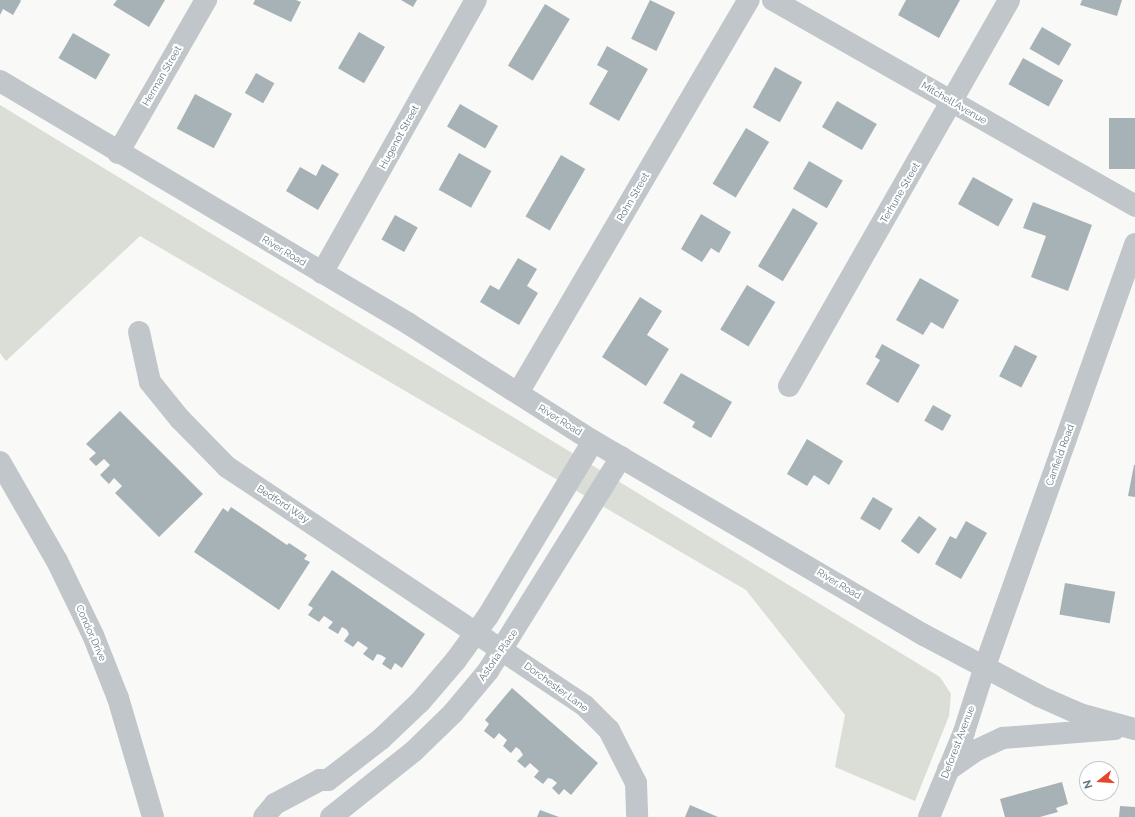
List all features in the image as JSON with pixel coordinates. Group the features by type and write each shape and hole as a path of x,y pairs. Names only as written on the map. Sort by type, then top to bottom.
{"street":[{"name":"Herman Street","path":"118,153 206,0"},
{"name":"Hugenot Street","path":"322,273 476,0"},
{"name":"Rohn Street","path":"518,393 749,0"},
{"name":"Mitchell Avenue","path":"773,0 1135,206"},
{"name":"Terhune Street","path":"789,386 953,102 1009,0"},
{"name":"River Road","path":"0,81 118,153 409,324 593,441 924,634 1039,696 1080,714 1132,728"},
{"name":"Canfield Road","path":"985,666 1135,244"},
{"name":"Bedford Way","path":"139,332 150,382 180,419 227,467 503,650"},
{"path":"326,784 381,739 420,702 456,660 477,632 593,441"},
{"name":"Astoria Place","path":"335,814 414,751 453,713 503,650 621,457"},
{"name":"Condor Drive","path":"0,462 57,561 93,635 118,698 152,817"},
{"name":"Dorchester Lane","path":"503,650 585,706 609,730 636,783 637,817"},
{"name":"Deforest Avenue","path":"930,817 964,732 985,666"},
{"path":"948,770 977,750 1003,738 1132,728"},
{"path":"275,816 275,804 320,780 326,784 335,814"}],"shaded area":[{"path":"0,105 940,677 951,694 949,716 915,801 835,767 845,715 746,590 140,236 6,361 0,353"}],"building":[{"path":"0,0 21,1 13,15 3,9 0,15"},
{"path":"117,0 165,0 149,27 113,5"},
{"path":"255,0 296,0 301,2 291,22 253,4"},
{"path":"401,0 417,0 413,7"},
{"path":"650,0 675,12 656,51 631,39"},
{"path":"906,0 960,0 939,38 898,15"},
{"path":"1082,0 1122,0 1117,16 1080,5"},
{"path":"545,4 570,19 533,81 508,66"},
{"path":"1042,27 1071,44 1059,66 1030,49"},
{"path":"359,32 385,47 364,83 338,68"},
{"path":"73,33 110,55 96,80 58,58"},
{"path":"607,46 648,69 619,121 589,104 608,71 597,65"},
{"path":"1023,58 1063,80 1049,107 1008,84"},
{"path":"775,67 802,82 780,122 753,107"},
{"path":"256,73 274,83 263,103 245,93"},
{"path":"195,94 232,114 214,148 177,128"},
{"path":"837,101 877,124 862,150 822,127"},
{"path":"460,104 498,126 485,149 447,127"},
{"path":"1109,118 1135,118 1135,169 1109,169"},
{"path":"746,128 769,142 736,198 713,184"},
{"path":"459,153 491,171 471,208 439,190"},
{"path":"561,155 585,169 550,230 526,216"},
{"path":"809,161 843,181 827,208 793,189"},
{"path":"322,164 339,174 318,210 286,191 300,167 316,176"},
{"path":"973,177 1013,199 998,226 958,204"},
{"path":"1033,202 1092,225 1068,291 1031,277 1046,236 1023,228"},
{"path":"793,208 818,223 783,281 758,266"},
{"path":"701,214 731,232 719,253 711,248 702,262 681,249"},
{"path":"395,215 418,228 404,252 381,239"},
{"path":"518,258 537,269 527,286 538,293 519,325 480,302 490,285 499,290"},
{"path":"920,278 959,300 943,329 931,322 923,335 896,320"},
{"path":"747,285 775,302 749,347 720,330"},
{"path":"640,297 662,311 647,335 669,349 646,386 602,357"},
{"path":"882,344 920,365 898,403 866,384 880,360 875,357"},
{"path":"1015,345 1037,356 1021,388 999,376"},
{"path":"681,373 732,402 711,438 692,427 695,422 663,403"},
{"path":"933,405 951,415 943,431 924,421"},
{"path":"120,411 203,494 159,537 115,493 122,486 114,478 109,484 100,475 110,465 104,459 96,466 89,459 96,453 86,444"},
{"path":"807,439 843,461 829,485 814,475 807,486 787,474"},
{"path":"1135,465 1135,497 1128,496"},
{"path":"873,497 893,509 880,530 860,518"},
{"path":"231,507 287,545 289,543 307,555 304,559 310,562 279,610 194,552 223,508 228,512"},
{"path":"919,516 937,529 919,554 901,541"},
{"path":"966,521 987,533 961,579 935,564 950,536 956,539"},
{"path":"332,570 425,634 402,668 395,663 391,670 382,664 386,658 377,654 373,661 363,654 368,648 358,641 353,647 344,641 349,634 347,630 342,627 338,634 328,628 333,622 324,616 319,622 308,615 313,608 308,605"},
{"path":"1065,583 1115,592 1110,623 1059,615"},
{"path":"512,688 598,763 571,795 564,789 559,795 552,788 557,783 552,779 548,778 543,784 534,777 539,771 530,763 525,768 517,761 523,755 520,750 516,747 511,753 503,746 507,740 499,733 494,739 484,731 489,724 485,720"},
{"path":"1062,782 1068,804 1056,808 1058,812 1040,817 1005,817 1000,799"},
{"path":"690,805 718,817 685,817"},
{"path":"1120,806 1135,807 1135,817 1119,817"},
{"path":"540,810 559,817 537,817"}]}
